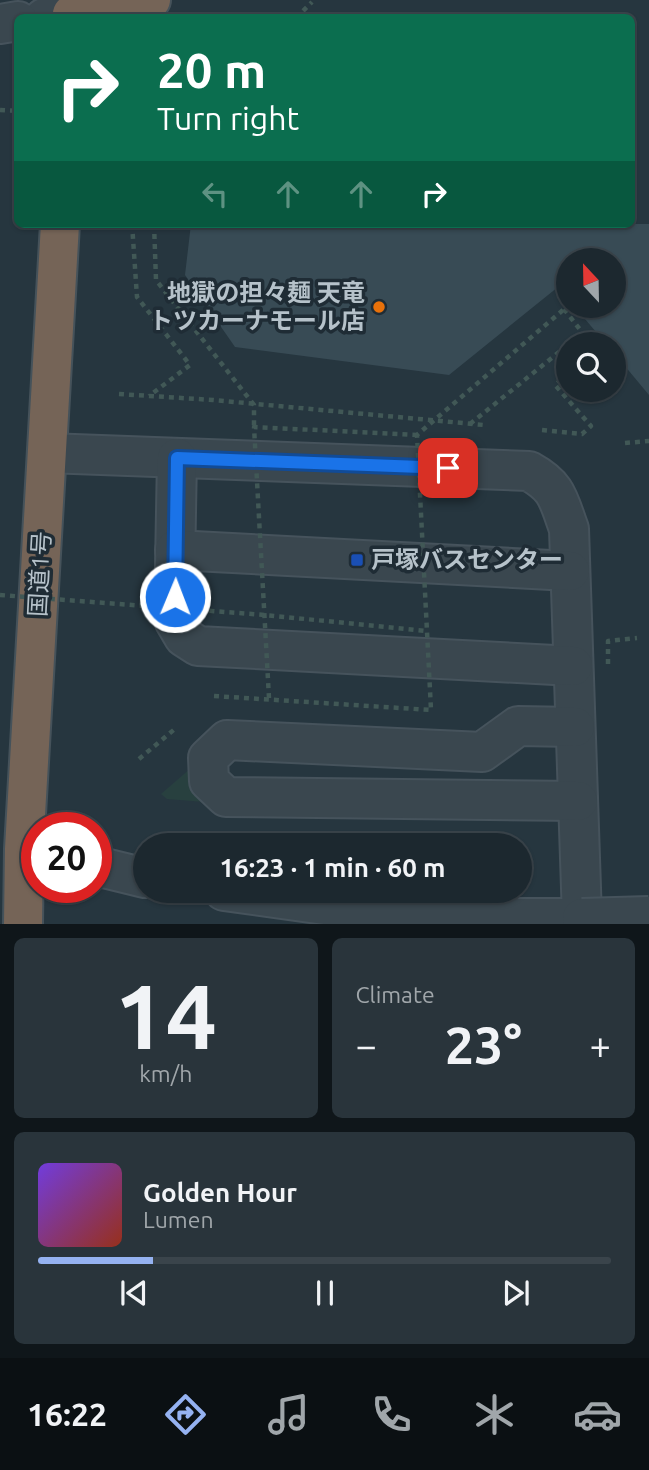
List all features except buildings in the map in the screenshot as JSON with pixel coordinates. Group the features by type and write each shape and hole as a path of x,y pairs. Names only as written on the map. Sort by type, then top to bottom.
{"highway":[{"path":"65,12 128,6 151,0"},
{"name":"国道1号","path":"32,812 60,228"},
{"name":"国道1号","path":"23,924 25,903"}],"street":[{"path":"47,453 529,471 543,479 556,492 569,529 570,571 590,665 575,727 582,918"},
{"path":"177,458 174,620 184,637 198,646 590,665"},
{"path":"175,550 570,571"},
{"path":"575,727 518,726 482,752 227,740 208,758 209,781 226,797 578,810"},
{"path":"112,870 133,875"},
{"path":"311,903 482,918 649,916"}],"path":[{"path":"300,14 312,2"},
{"path":"132,228 137,297 190,365 149,396"},
{"path":"154,228 156,281 254,405 269,698"},
{"path":"254,427 417,435 556,316"},
{"path":"470,424 556,355"},
{"path":"118,394 495,426"},
{"path":"532,429 582,434 591,426 570,402"},
{"path":"214,696 430,710 417,435"},
{"path":"625,443 649,441"},
{"path":"0,595 265,615 426,631"},
{"path":"590,665 608,641 637,638"}],"green space":[{"path":"191,768 217,803 167,799 161,794"}],"place":[{"name":"地獄の担々麺 天竜 トツカーナモール店","path":"379,307"},
{"name":"戸塚バスセンター","path":"357,560"}],"route":[{"path":"175,597 177,458 448,468"}]}
